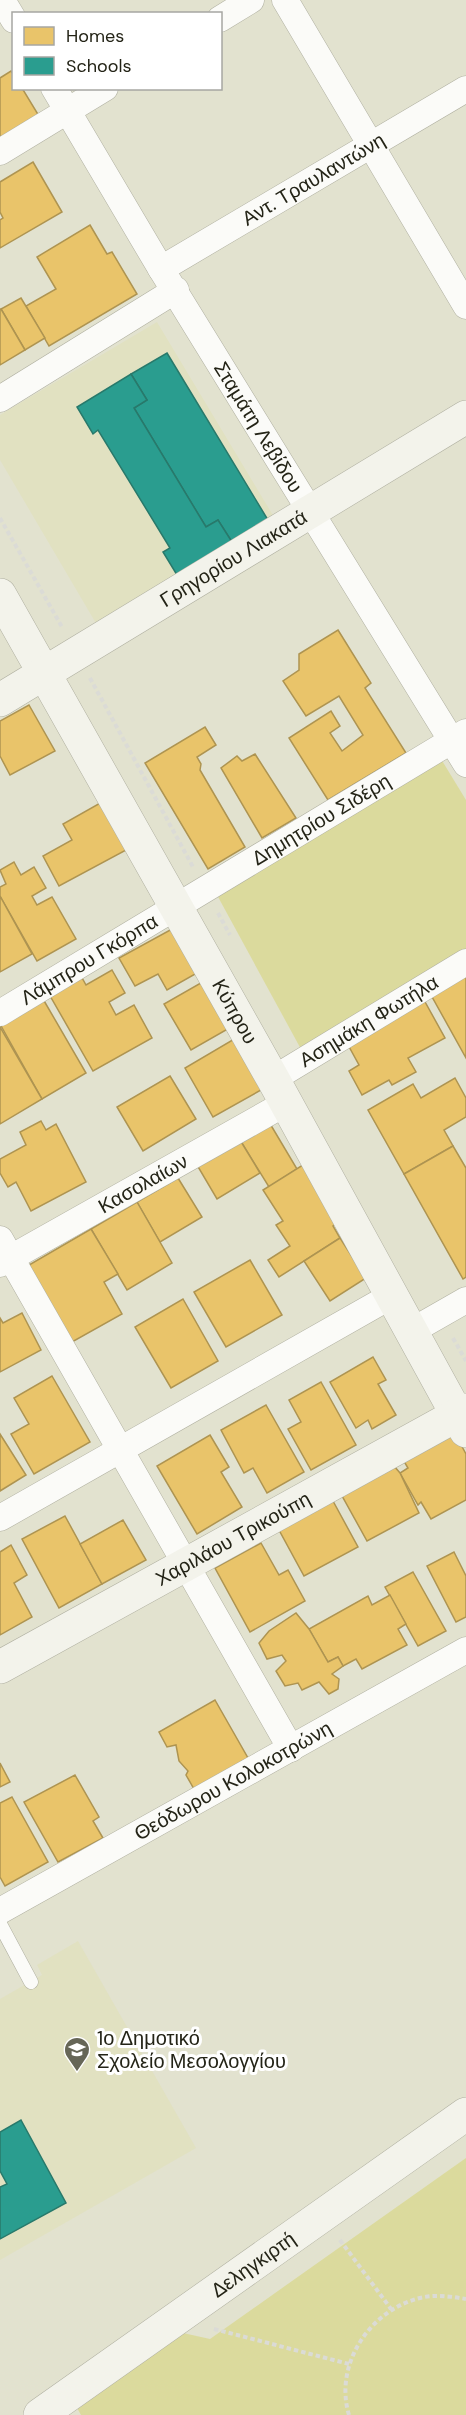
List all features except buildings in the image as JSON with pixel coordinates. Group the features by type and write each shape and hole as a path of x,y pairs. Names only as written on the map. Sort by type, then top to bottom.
{"street":[{"path":"2,0 12,17"},
{"path":"222,18 251,0"},
{"path":"285,0 466,306"},
{"name":"Αντ. Τραυλαντώνη","path":"162,269 466,89"},
{"name":"Σταμάτη Λεβίδου","path":"55,90 162,269 312,511 459,736 466,764"},
{"path":"0,152 102,90"},
{"path":"0,399 176,290"},
{"name":"Γρηγορίου Λιακατά","path":"0,700 466,417"},
{"name":"Κύπρου","path":"0,595 177,908 411,1332 463,1418"},
{"name":"Δημητρίου Σιδέρη","path":"177,908 459,736"},
{"name":"Λάμπρου Γκόρπα","path":"0,1013 177,908"},
{"name":"Ασημάκη Φωτήλα","path":"279,1091 466,962"},
{"name":"Κασολαίων","path":"4,1254 279,1091"},
{"path":"4,1254 291,1749"},
{"path":"0,1518 391,1296"},
{"path":"411,1332 466,1300"},
{"name":"Χαριλάου Τρικούπη","path":"0,1668 185,1566 463,1418"},
{"name":"Θεόδωρου Κολοκοτρώνη","path":"0,1911 466,1650"},
{"name":"Δεληγκιρτή","path":"40,2415 466,2114"}],"lane":[{"path":"0,1924 31,1982"}],"path":[{"path":"0,518 76,652 233,941"},
{"path":"322,2216 391,2310"},
{"path":"349,2415 345,2386 349,2364 372,2324 391,2310 416,2298 444,2295 466,2299"},
{"path":"176,2319 349,2364"}],"shaded area":[{"path":"157,322 274,517 97,625 0,460 0,415"},
{"path":"441,759 466,800 466,952 302,1051 217,895"},
{"name":"1ο Δημοτικό Σχολείο Μεσολογγίου","path":"78,1941 196,2148 0,2260 0,1999 42,1975 37,1965"},
{"path":"466,2158 466,2415 81,2415 76,2406 183,2333 210,2339"}],"place":[{"name":"1ο Δημοτικό Σχολείο Μεσολογγίου","path":"77,2073"}]}
